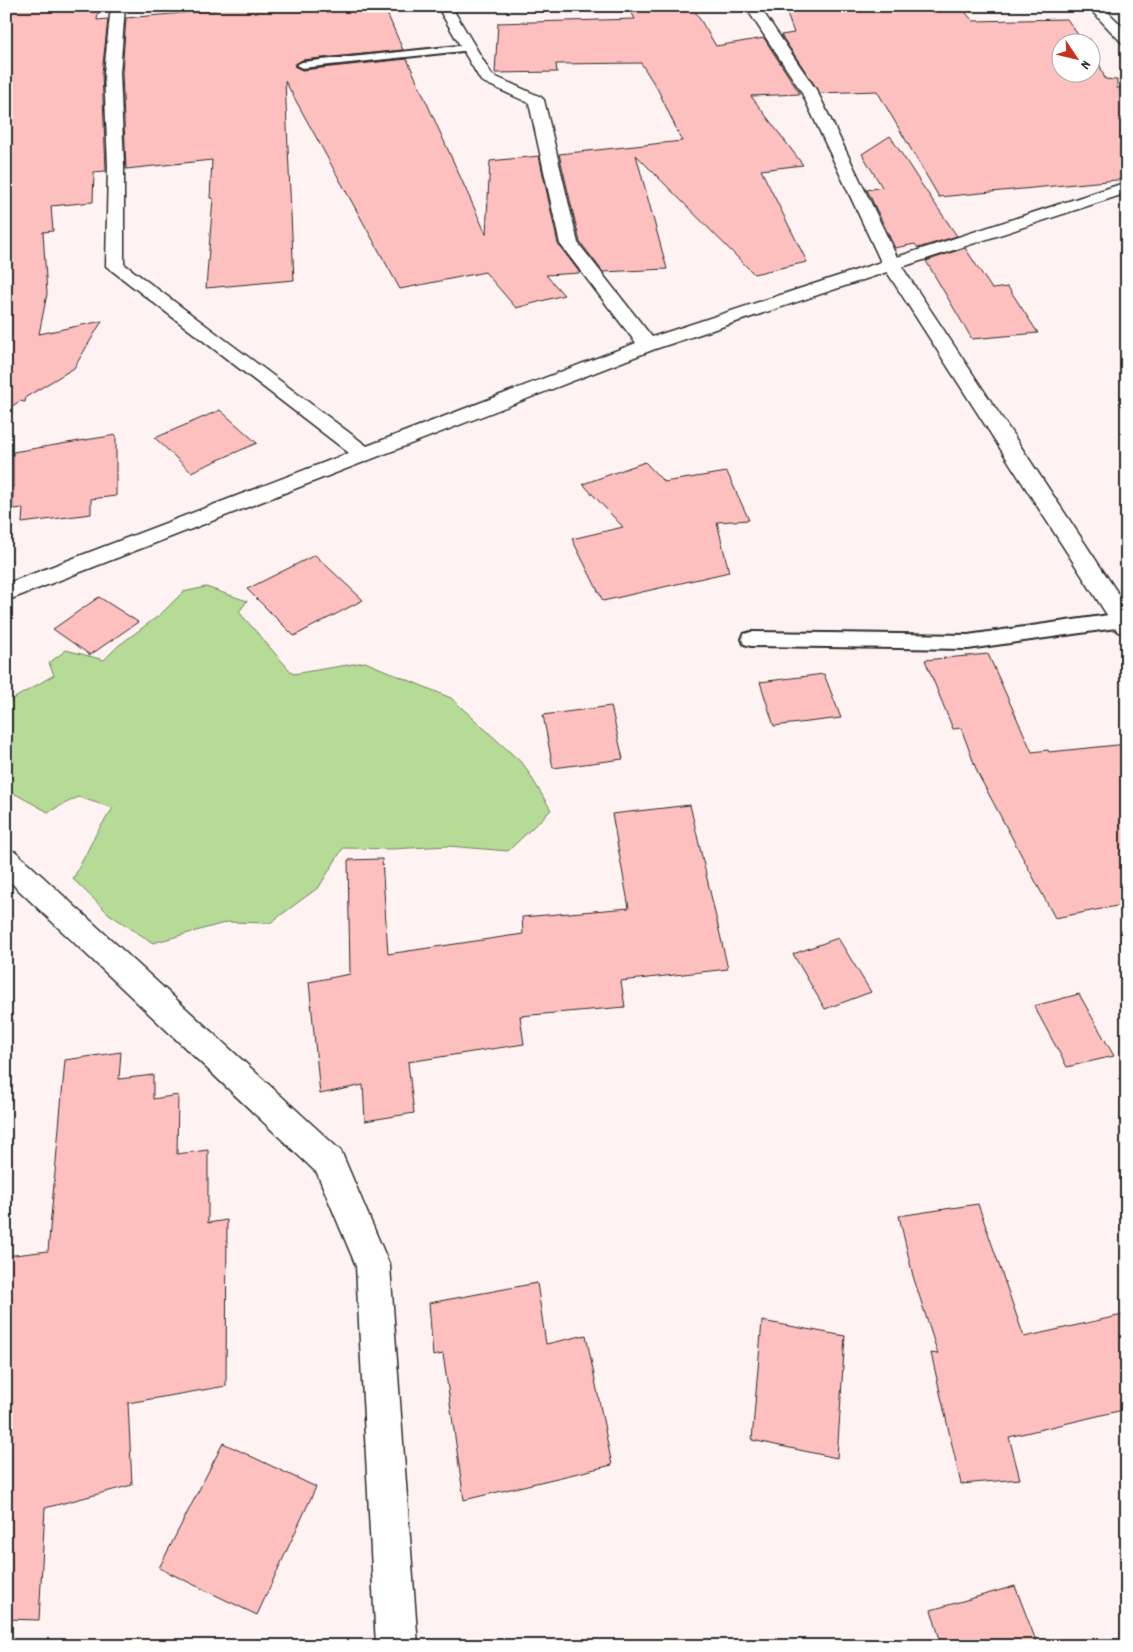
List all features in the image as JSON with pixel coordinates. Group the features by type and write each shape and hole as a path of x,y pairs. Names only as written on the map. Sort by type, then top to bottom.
{"street":[{"path":"118,6 112,73 116,165 115,266 364,454"},
{"path":"444,6 486,78 536,100 569,244 648,345"},
{"path":"752,6 809,91 891,264 1125,623"},
{"path":"1094,6 1127,40"},
{"path":"6,593 648,345 1127,187"},
{"path":"6,860 329,1162 373,1266 397,1646"}],"lane":[{"path":"302,65 468,48"},
{"path":"751,639 968,642 1125,623"}],"green space":[{"path":"206,587 247,601 239,612 293,674 365,662 451,698 524,765 551,810 508,851 448,846 391,849 343,848 319,887 270,923 228,922 153,943 109,914 73,879 97,832 113,808 78,797 48,812 6,789 6,703 54,675 49,663 66,650 104,660 118,646 161,614 183,592"}],"building":[{"path":"6,6 99,6 97,20 108,19 102,73 106,171 94,172 93,202 51,206 53,231 43,232 47,294 39,334 102,321 74,368 26,397 25,402 20,401 6,410"},
{"path":"217,6 384,6 403,50 302,60 294,66 302,70 407,59 486,234 490,161 539,156 558,244 580,273 546,275 564,295 516,308 485,272 400,289 285,81 294,280 206,288 213,198 210,198 212,160 126,169 122,73 126,18 217,10"},
{"path":"628,6 692,6 716,46 764,38 800,94 751,96 803,165 761,170 807,262 754,274 636,155 667,269 603,272 580,242 559,154 682,141 658,90 641,63 556,64 557,72 495,73 498,23 635,19"},
{"path":"784,6 960,6 973,21 1067,19 1076,32 1050,32 1050,82 1100,82 1100,66 1105,79 1117,80 1117,88 1127,88 1127,179 939,197 877,91 820,93 781,35 794,33"},
{"path":"890,136 957,236 918,248 915,244 895,248 867,190 882,187 862,154"},
{"path":"965,248 992,289 1008,287 1038,333 972,339 926,261"},
{"path":"220,410 257,443 191,472 155,438"},
{"path":"116,435 116,496 91,499 91,514 22,523 23,508 13,509 13,452"},
{"path":"645,462 664,482 727,472 749,520 717,522 729,572 603,601 572,539 623,527 583,484"},
{"path":"315,555 363,600 294,636 247,589"},
{"path":"99,597 138,622 90,655 53,629"},
{"path":"988,654 1032,752 1127,744 1127,904 1055,918 978,774 961,728 953,729 925,660"},
{"path":"824,674 841,718 774,726 760,682"},
{"path":"611,706 623,759 553,768 543,715"},
{"path":"690,805 728,969 621,981 625,1007 520,1016 524,1044 408,1062 414,1113 365,1121 363,1085 320,1094 309,982 350,974 348,860 382,859 388,954 523,934 522,917 629,908 612,814"},
{"path":"838,938 871,992 825,1009 793,954"},
{"path":"1079,994 1114,1056 1067,1067 1034,1006"},
{"path":"121,1052 119,1079 153,1075 153,1099 178,1095 177,1154 208,1150 208,1223 227,1220 226,1386 128,1403 132,1485 45,1508 39,1620 6,1619 6,1256 48,1251 65,1060"},
{"path":"978,1204 1024,1337 1127,1314 1127,1409 1009,1437 1020,1479 961,1484 931,1353 938,1354 913,1276 899,1216"},
{"path":"537,1283 546,1344 586,1335 612,1465 464,1500 443,1354 433,1356 429,1303"},
{"path":"762,1321 845,1336 837,1458 752,1440"},
{"path":"223,1443 316,1487 257,1615 159,1568"},
{"path":"1015,1586 1038,1646 942,1646 931,1610"}]}
